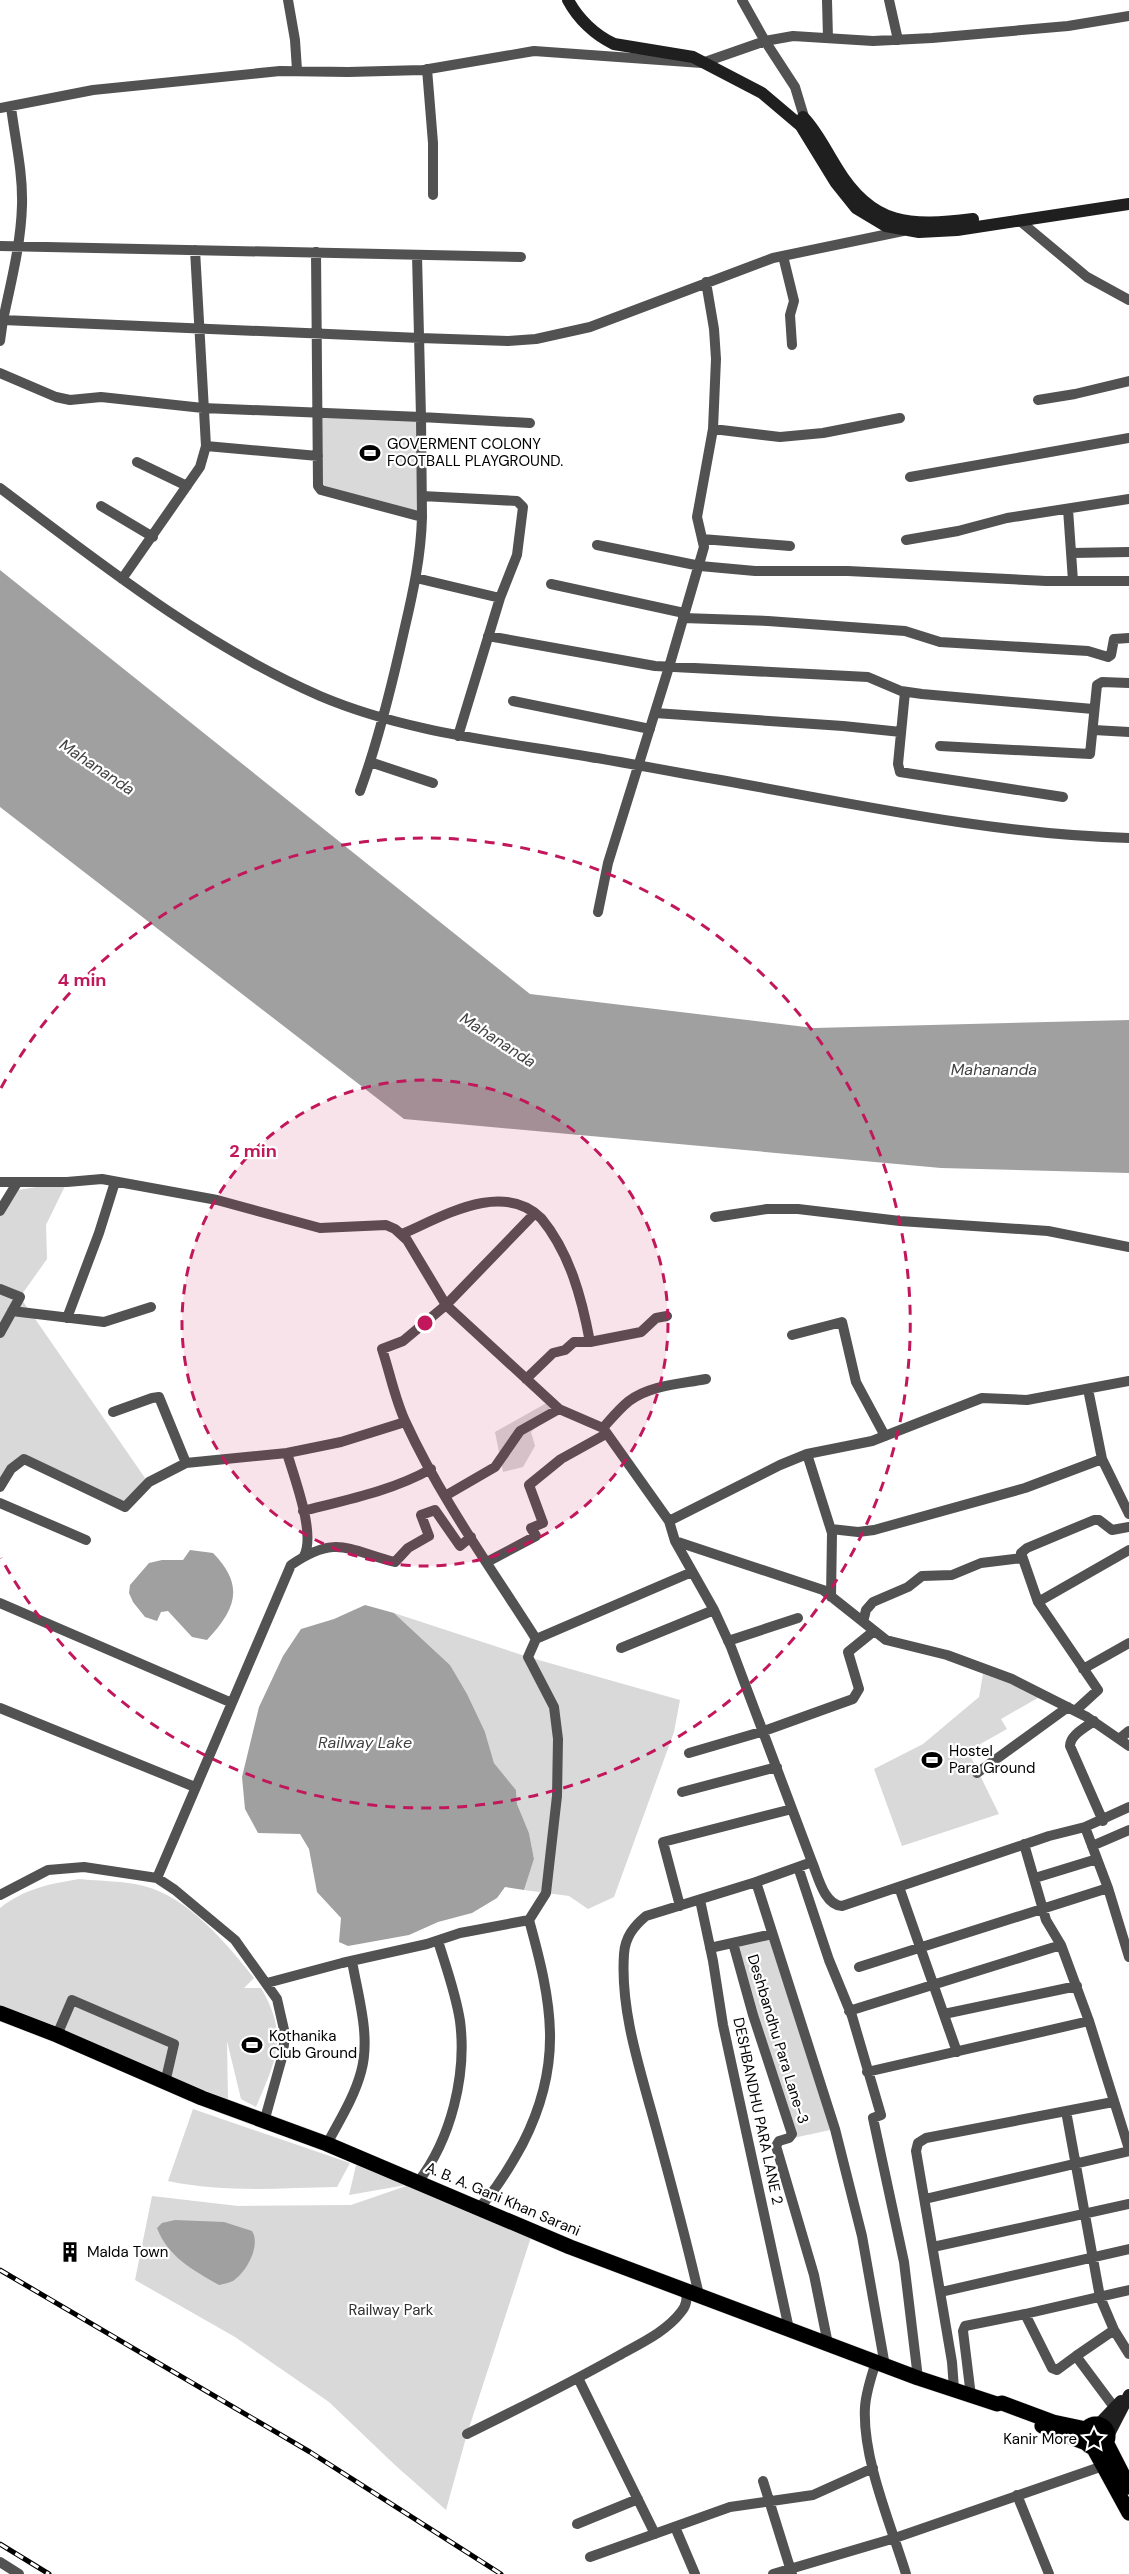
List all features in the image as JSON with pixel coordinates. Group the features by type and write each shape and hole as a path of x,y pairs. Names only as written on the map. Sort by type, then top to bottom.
{"main road":[{"path":"568,0 583,21 596,33 614,44 708,61"},
{"path":"577,0 591,19 608,32 632,42 674,48 708,61 762,93 803,123 860,200 874,211 897,221 924,224 950,222 1129,196"},
{"path":"803,123 836,183 856,208 875,221 903,231 957,230 1129,204"},
{"name":"A. B. A. Gani Khan Sarani","path":"0,2013 57,2035 165,2083 327,2144 570,2247 918,2378 970,2396 1002,2403 1097,2437"},
{"path":"1129,2395 1114,2407 1097,2437 1103,2466 1129,2513"},
{"path":"1097,2437 1129,2395"},
{"path":"1097,2437 1129,2487"}],"street":[{"path":"288,0 296,39 297,70"},
{"path":"742,0 795,87 803,123"},
{"path":"827,0 828,38"},
{"path":"889,0 898,40"},
{"path":"0,341 1,320 18,246 22,189 5,108 57,95 93,90 297,70 348,72 427,69 534,51 708,61 765,41 802,35 898,40 1076,25 1129,16"},
{"path":"427,69 433,142 433,195"},
{"path":"1020,221 1087,277 1127,297"},
{"path":"1,320 508,341 555,336 590,327 706,282 783,256 903,231"},
{"path":"0,246 521,257"},
{"path":"122,579 200,467 206,446 195,250"},
{"path":"316,252 318,486 322,491 422,517"},
{"path":"360,791 384,719 416,578 422,517 417,255"},
{"path":"783,256 794,301 790,315 792,345"},
{"path":"598,912 608,863 704,547 698,517 713,429 716,359 706,282"},
{"path":"0,373 64,399 101,397 204,408 317,411 530,423"},
{"path":"1038,400 1129,381"},
{"path":"713,429 780,437 823,433 900,418"},
{"path":"910,477 1129,438"},
{"path":"206,446 318,456"},
{"path":"137,462 187,486"},
{"path":"0,488 122,579 226,648 318,695 384,719 458,736 953,822 1041,834 1129,838"},
{"path":"422,496 517,501 521,504 517,555 500,598 458,736"},
{"path":"906,540 1007,519 1129,499"},
{"path":"101,506 153,537"},
{"path":"1068,509 1073,581"},
{"path":"702,539 790,546"},
{"path":"597,544 700,566 755,571 848,571 1073,581 1129,581"},
{"path":"1071,553 1129,552"},
{"path":"416,578 500,598"},
{"path":"551,584 684,616 905,631 945,642 1088,651 1108,657 1111,655 1114,639 1129,638"},
{"path":"488,636 611,660 669,667 868,677 905,692 1093,709"},
{"path":"940,746 1087,755 1092,753 1093,709 1098,683 1129,683"},
{"path":"905,692 898,764 900,772 1063,797"},
{"path":"513,701 650,729"},
{"path":"655,713 901,732"},
{"path":"1094,730 1129,732"},
{"path":"370,762 433,783"},
{"path":"0,1182 102,1179 217,1200 320,1228 386,1225 402,1234 446,1305 559,1409 604,1431 669,1521 675,1541 714,1610 728,1641 812,1862 829,1900 834,1905 842,1906 1024,1844 1085,1827 1103,1821 1129,1807"},
{"path":"67,1318 99,1233 115,1182"},
{"path":"0,1211 17,1183"},
{"path":"402,1234 486,1202 504,1201 535,1213 546,1224 574,1278 582,1301 590,1342"},
{"path":"715,1217 767,1209 798,1209 877,1219 1047,1231 1129,1247"},
{"path":"535,1213 446,1305 403,1341 382,1349 405,1422 445,1496 536,1639"},
{"path":"0,1289 20,1297 0,1333"},
{"path":"12,1311 104,1322 151,1307"},
{"path":"526,1379 553,1353 565,1350 574,1342 590,1342 641,1332 656,1318 667,1316"},
{"path":"792,1335 837,1321 842,1322 856,1382 885,1436"},
{"path":"487,1562 536,1536 531,1528 543,1522 529,1485 561,1459 604,1431 630,1400 657,1388 706,1379"},
{"path":"669,1521 780,1465 807,1454 885,1436 982,1398 1027,1400 1129,1381"},
{"path":"1088,1389 1102,1459 1129,1514"},
{"path":"113,1412 159,1397 186,1463"},
{"path":"445,1496 495,1467 520,1431 559,1409"},
{"path":"0,1487 11,1469 24,1459 125,1507 149,1482 186,1463 287,1453 341,1442 405,1422"},
{"path":"287,1453 303,1511 308,1546 304,1556"},
{"path":"807,1454 834,1545 831,1596"},
{"path":"831,1529 858,1532 874,1530 1025,1488 1102,1459"},
{"path":"303,1511 361,1496 430,1469"},
{"path":"0,1503 86,1540"},
{"path":"156,1878 291,1565 304,1556 328,1546 343,1546 395,1562 408,1548 429,1536 421,1515 435,1510 460,1546 471,1537"},
{"path":"977,1773 1098,1690 1038,1602 1022,1558 1024,1550 1094,1520 1100,1520 1112,1530 1129,1527"},
{"path":"675,1541 823,1590 886,1640 947,1655 1012,1679 1094,1721 1129,1746"},
{"path":"1038,1602 1129,1550"},
{"path":"863,1622 866,1610 873,1602 908,1587 922,1576 952,1575 981,1563 1022,1558"},
{"path":"267,1983 438,1941 460,1933 529,1920 546,1893 557,1796 558,1739 554,1707 528,1657 536,1639 692,1572"},
{"path":"0,1603 232,1703"},
{"path":"621,1648 714,1610"},
{"path":"728,1641 798,1618"},
{"path":"689,1753 764,1731 853,1699 858,1695 859,1689 847,1655 849,1650 874,1631"},
{"path":"1083,1669 1129,1643"},
{"path":"0,1708 195,1788"},
{"path":"1094,1721 1074,1736 1070,1741 1070,1746 1103,1821"},
{"path":"1119,1739 1129,1731"},
{"path":"682,1792 777,1767"},
{"path":"680,1906 663,1842 792,1809"},
{"path":"1085,1827 1108,1888 1129,1956"},
{"path":"1092,1846 1129,1830"},
{"path":"925,2199 1129,2150 1077,1986 1061,1945 1049,1929 1024,1844"},
{"path":"1035,1878 1097,1859"},
{"path":"467,2434 579,2380 651,2337 673,2322 683,2310 693,2293 636,2056 625,1988 624,1953 627,1940 634,1926 646,1916 812,1862"},
{"path":"798,1866 829,1960 849,2010 881,2115 873,2118 904,2262 918,2378"},
{"path":"0,1894 48,1870 84,1867 156,1878 175,1890 235,1940 277,1999 285,2034 283,2054 264,2122"},
{"path":"756,1882 835,2129 862,2236 881,2364 865,2407 866,2431 873,2468 906,2574"},
{"path":"899,1887 957,2052"},
{"path":"859,1967 1108,1888"},
{"name":"DESHBANDHU PARA LANE 2","path":"700,1900 723,2025 789,2329"},
{"path":"479,2208 510,2168 536,2118 545,2089 552,2048 550,2022 541,1963 529,1920"},
{"path":"710,1948 772,1935"},
{"path":"418,2182 426,2172 444,2136 457,2094 460,2067 460,2020 438,1941"},
{"name":"Deshbandhu Para Lane-3","path":"734,1943 753,2015 792,2134 789,2138 779,2141 776,2146 814,2275 828,2344"},
{"path":"849,2010 1061,1945"},
{"path":"327,2144 354,2094 362,2071 363,2029 352,1961"},
{"path":"944,2014 1077,1986"},
{"path":"57,2035 72,2000 174,2044 165,2083"},
{"path":"867,2072 1089,2021"},
{"path":"954,2390 941,2292 916,2151 918,2143 926,2138 1113,2102"},
{"path":"1066,2111 1100,2297 1114,2330 1129,2354"},
{"path":"933,2247 1129,2204"},
{"path":"941,2292 1129,2249"},
{"path":"970,2396 963,2331 965,2326 1129,2290"},
{"path":"1025,2314 1054,2370 1114,2330"},
{"path":"1076,2356 1114,2407"},
{"path":"579,2380 655,2534"},
{"path":"773,2574 791,2571 895,2538 1103,2466"},
{"path":"590,2557 730,2507 756,2501 768,2502 813,2495 873,2468"},
{"path":"763,2481 791,2571"},
{"path":"1017,2495 1049,2574"},
{"path":"577,2524 638,2499"},
{"path":"675,2527 694,2574"},
{"path":"0,2562 19,2574"}],"green space":[{"name":"GOVERMENT COLONY FOOTBALL PLAYGROUND.","path":"319,413 419,420 421,515 321,485"},
{"path":"67,1182 46,1225 47,1259 20,1297 145,1478 125,1507 20,1462 0,1487 0,1216 18,1190"},
{"path":"550,1401 559,1409 531,1432 535,1446 523,1467 503,1472 495,1432"},
{"path":"394,1613 528,1657 680,1700 674,1732 614,1897 588,1909 569,1896 524,1890 534,1859 529,1833 517,1804 516,1790 494,1763 485,1732 450,1665"},
{"name":"Hostel Para Ground","path":"983,1674 1043,1695 1001,1719 1007,1729 968,1751 999,1814 902,1846 874,1769 923,1744 979,1697"},
{"path":"79,1879 144,1886 176,1900 219,1937 254,1978 244,1988 261,1988 270,2005 277,2034 274,2061 256,2107 241,2099 227,2041 228,2100 0,2007 0,1908 18,1896 37,1888"},
{"path":"771,1935 835,2129 793,2138 734,1944"},
{"path":"193,2109 350,2163 337,2187 231,2188 168,2181"},
{"name":"Railway Park","path":"358,2157 533,2231 467,2434 446,2510 329,2402 235,2337 135,2280 152,2196 238,2206 351,2205 412,2184 349,2195"}],"water":[{"name":"Mahananda","path":"0,570 530,994 814,1028 1129,1020 1129,1173 941,1168 404,1119 0,807"},
{"path":"190,1550 213,1553 230,1576 233,1587 230,1608 207,1640 192,1637 168,1611 161,1612 157,1621 145,1617 129,1593 130,1585 149,1563 162,1560 183,1560"},
{"name":"Railway Lake","path":"365,1605 394,1613 450,1665 485,1732 494,1763 516,1790 517,1804 529,1833 534,1859 524,1890 505,1887 497,1898 472,1913 438,1922 409,1935 348,1946 339,1942 341,1918 317,1892 309,1849 300,1834 258,1833 245,1809 242,1777 259,1707 283,1656 301,1629 334,1619"},
{"path":"175,2220 224,2222 252,2231 255,2243 248,2265 233,2281 219,2285 200,2274 175,2255 157,2228 162,2223"}],"railway":[{"path":"0,2270 310,2452 501,2574"},
{"path":"0,2544 49,2574"}],"place":[{"name":"GOVERMENT COLONY FOOTBALL PLAYGROUND.","path":"370,453"},
{"name":"Hostel Para Ground","path":"932,1760"},
{"name":"Kothanika Club Ground","path":"252,2045"},
{"name":"Malda Town","path":"70,2252"},
{"name":"Kanir More","path":"1094,2439"}]}
